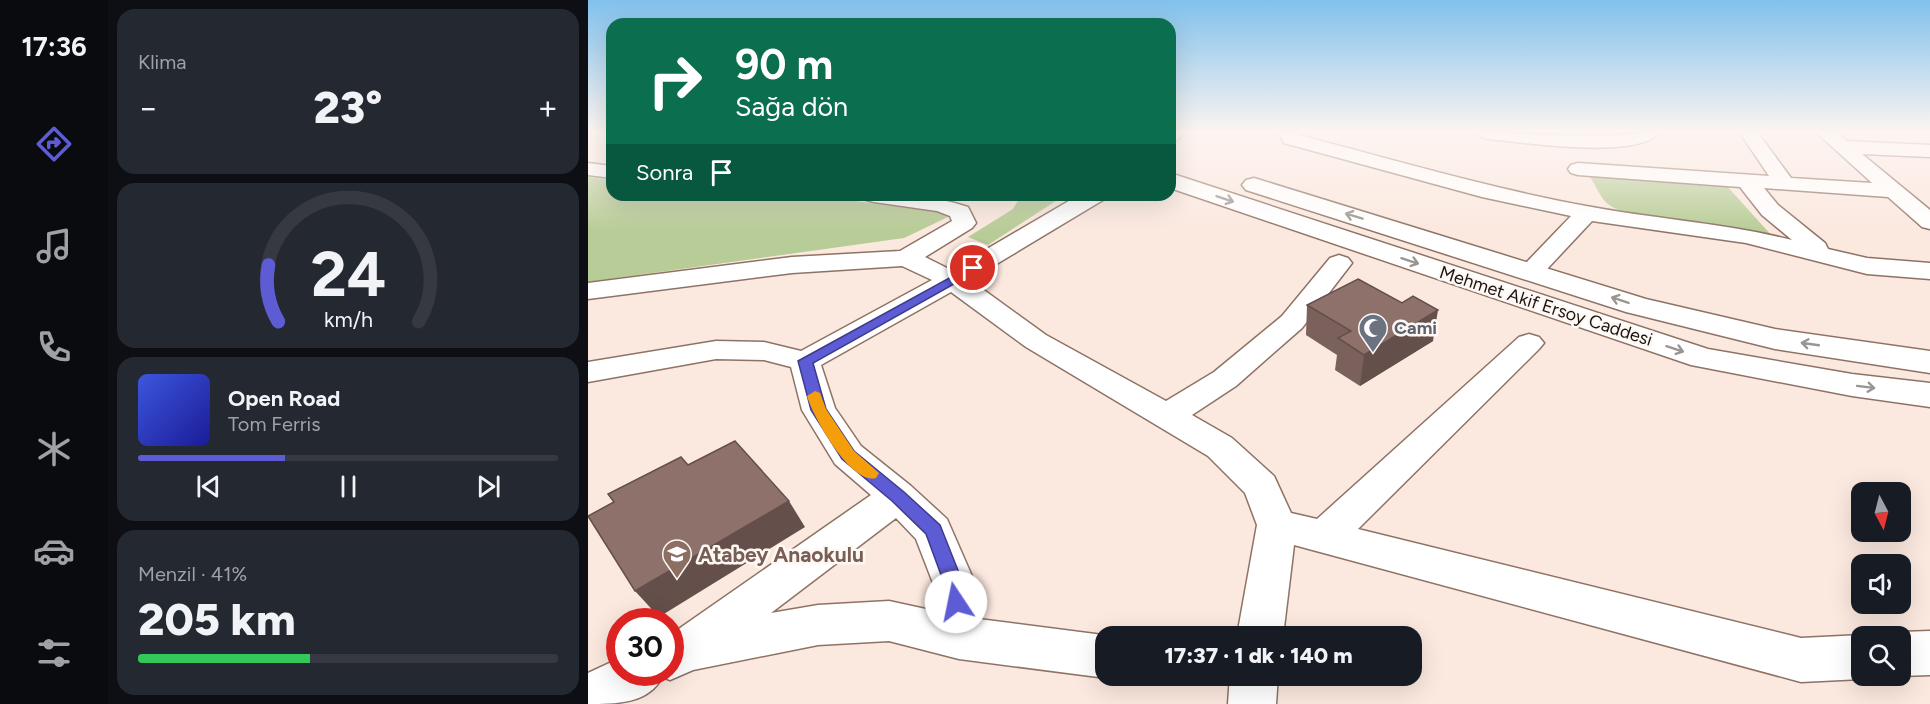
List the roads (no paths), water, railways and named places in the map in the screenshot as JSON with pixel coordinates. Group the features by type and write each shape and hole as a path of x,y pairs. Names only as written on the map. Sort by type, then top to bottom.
{"main road":[{"name":"Mehmet Akif Ersoy Caddesi","path":"1189,166 1535,272 1637,306 1775,339 1930,362"},
{"name":"Mehmet Akif Ersoy Caddesi","path":"1176,182 1703,358 1852,385 1930,394"}],"street":[{"path":"1392,166 1490,192 1588,196 1747,181 1893,191"},
{"path":"1576,166 1588,196"},
{"path":"1772,166 1786,185"},
{"path":"1864,166 1930,222"},
{"path":"588,169 606,171"},
{"path":"1747,181 1770,210 1824,254"},
{"path":"1588,196 1867,266 1930,271"},
{"path":"1535,272 1536,266 1588,196"},
{"path":"588,291 792,265 906,258 964,223 960,212 941,205 914,201"},
{"path":"588,372 716,350 764,351 805,361 952,280 1085,201"},
{"path":"906,258 952,280 1036,341 1220,447 1262,486 1277,525 1262,626"},
{"path":"1165,417 1225,379 1292,322 1339,263"},
{"path":"1323,538 1529,343"},
{"path":"805,361 819,410 848,455 898,496 933,530 954,583 959,638"},
{"path":"684,650 898,496"},
{"path":"1277,525 1801,660 1851,658"},
{"path":"684,653 818,625 889,621 959,638 1095,655"},
{"path":"1911,654 1930,653"},
{"path":"588,698 612,686"},
{"path":"1252,704 1253,686"}],"place":[{"name":"Cami","path":"1373,354"},
{"name":"Atabey Anaokulu","path":"677,580"}]}
